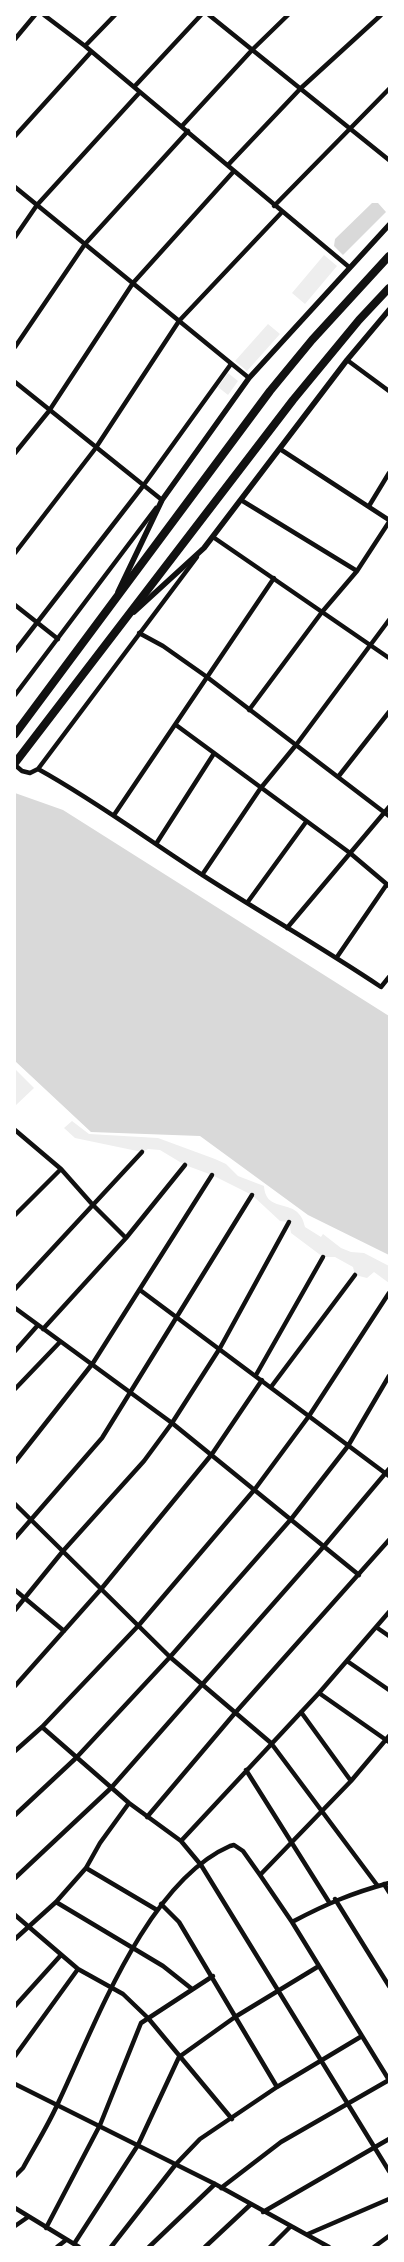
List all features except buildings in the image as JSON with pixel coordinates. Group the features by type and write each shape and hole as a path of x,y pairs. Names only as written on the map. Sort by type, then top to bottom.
{"highway":[{"path":"15,734 270,391 318,333 389,256"},
{"path":"15,764 55,710 130,616 293,400 359,320 389,288"}],"street":[{"path":"15,39 36,15"},
{"path":"44,15 86,46 274,206 349,267"},
{"path":"86,46 115,15"},
{"path":"134,87 201,15"},
{"path":"209,15 389,160"},
{"path":"182,126 253,49 288,15"},
{"path":"228,166 301,88 382,15"},
{"path":"15,136 91,52"},
{"path":"274,206 389,88"},
{"path":"15,237 38,205 140,92"},
{"path":"15,347 85,244 188,131"},
{"path":"15,453 49,410 133,283 234,171"},
{"path":"15,187 249,378"},
{"path":"15,553 95,449 180,321 282,212"},
{"path":"15,695 162,500 249,378 389,225"},
{"path":"15,764 22,771 30,773 38,769 347,360 389,310"},
{"path":"382,317 389,321"},
{"path":"347,360 389,391"},
{"path":"15,651 143,486 231,364"},
{"path":"15,382 95,449 162,500"},
{"path":"249,710 322,612 357,571 389,521 280,449"},
{"path":"368,506 389,473"},
{"path":"112,603 162,500"},
{"path":"241,500 357,571"},
{"path":"212,537 389,658"},
{"path":"130,616 204,548"},
{"path":"114,815 274,578"},
{"path":"15,605 58,639"},
{"path":"202,875 260,788 296,745 389,620"},
{"path":"140,633 163,646 208,677 387,814"},
{"path":"338,777 389,712"},
{"path":"176,725 213,755 350,853 388,885 337,957"},
{"path":"156,844 213,755"},
{"path":"38,769 114,815 247,904 337,957 381,987 389,977"},
{"path":"287,928 350,853 387,814 389,807"},
{"path":"247,904 306,822"},
{"path":"15,1130 61,1169 126,1238"},
{"path":"15,1289 142,1152"},
{"path":"43,1329 126,1238 184,1165"},
{"path":"15,1215 61,1169"},
{"path":"15,1462 93,1363 212,1175"},
{"path":"15,1538 102,1438 178,1318 252,1195"},
{"path":"15,1610 26,1599 63,1551 144,1461 172,1423 220,1348 289,1222"},
{"path":"256,1375 323,1256"},
{"path":"271,1387 355,1275"},
{"path":"15,1878 111,1788 388,1473 348,1446 220,1348 140,1290"},
{"path":"15,1751 42,1727 140,1625 255,1489 309,1416 389,1293"},
{"path":"15,1308 132,1392 292,1518 360,1575"},
{"path":"15,1351 38,1325"},
{"path":"15,1390 60,1342"},
{"path":"15,1815 76,1758 170,1657 292,1518 348,1446 389,1376"},
{"path":"15,1686 102,1588 212,1454 262,1380"},
{"path":"15,1504 140,1625 170,1657 270,1743 377,1885"},
{"path":"147,1817 389,1540"},
{"path":"15,1590 64,1631"},
{"path":"181,1841 270,1743 319,1693 389,1612"},
{"path":"376,1627 389,1636"},
{"path":"347,1661 389,1690"},
{"path":"260,1875 352,1781 388,1740 319,1693"},
{"path":"301,1712 352,1781"},
{"path":"42,1727 129,1803 181,1841 201,1865 277,1992 376,2147 389,2171"},
{"path":"246,1770 329,1902"},
{"path":"15,1939 56,1902 86,1868 100,1842 129,1803"},
{"path":"15,2176 23,2168 58,2104 112,1987 157,1910 178,1883 225,1848 234,1846 243,1851 292,1922 389,2080 281,2142 221,2188"},
{"path":"86,1868 157,1910"},
{"path":"292,1922 335,1899 377,1885 387,1884 389,1892"},
{"path":"335,1899 389,1986"},
{"path":"56,1902 164,1966 192,1989"},
{"path":"161,1904 179,1922 213,1976 277,2087"},
{"path":"15,1915 78,1969 123,1994 148,2018 232,2119"},
{"path":"15,2006 61,1956"},
{"path":"74,2244 138,2145 179,2057 235,2017 319,1966"},
{"path":"15,2056 78,1969"},
{"path":"46,2228 100,2125 139,2027 148,2018 213,1976"},
{"path":"111,2247 176,2164 200,2139 277,2087 362,2036"},
{"path":"15,2084 215,2184 329,2247"},
{"path":"264,2212 389,2139"},
{"path":"149,2247 215,2184"},
{"path":"308,2234 389,2199"},
{"path":"205,2247 250,2205"},
{"path":"15,2208 79,2247"},
{"path":"15,2226 28,2217"},
{"path":"270,2247 291,2226"},
{"path":"374,2247 389,2236"},
{"path":"56,2247 66,2240"}],"shaded area":[{"path":"372,203 378,203 386,212 343,255 334,246 335,239"},
{"path":"324,255 337,266 305,304 292,293"},
{"path":"268,324 280,334 247,371 235,361"},
{"path":"228,373 238,381 228,395 218,387"},
{"path":"15,793 63,810 389,1016 389,1255 308,1215 200,1136 91,1132 15,1061"},
{"path":"15,1069 34,1088 15,1106"},
{"path":"72,1121 89,1134 158,1138 226,1164 238,1176 264,1186 270,1201 296,1211 302,1217 305,1227 321,1237 323,1234 341,1248 351,1252 364,1253 389,1266 389,1283 374,1272 367,1278 355,1275 353,1267 335,1257 323,1257 291,1233 289,1222 280,1221 252,1195 212,1175 185,1165 160,1150 148,1149 142,1152 75,1138 64,1128"}]}
